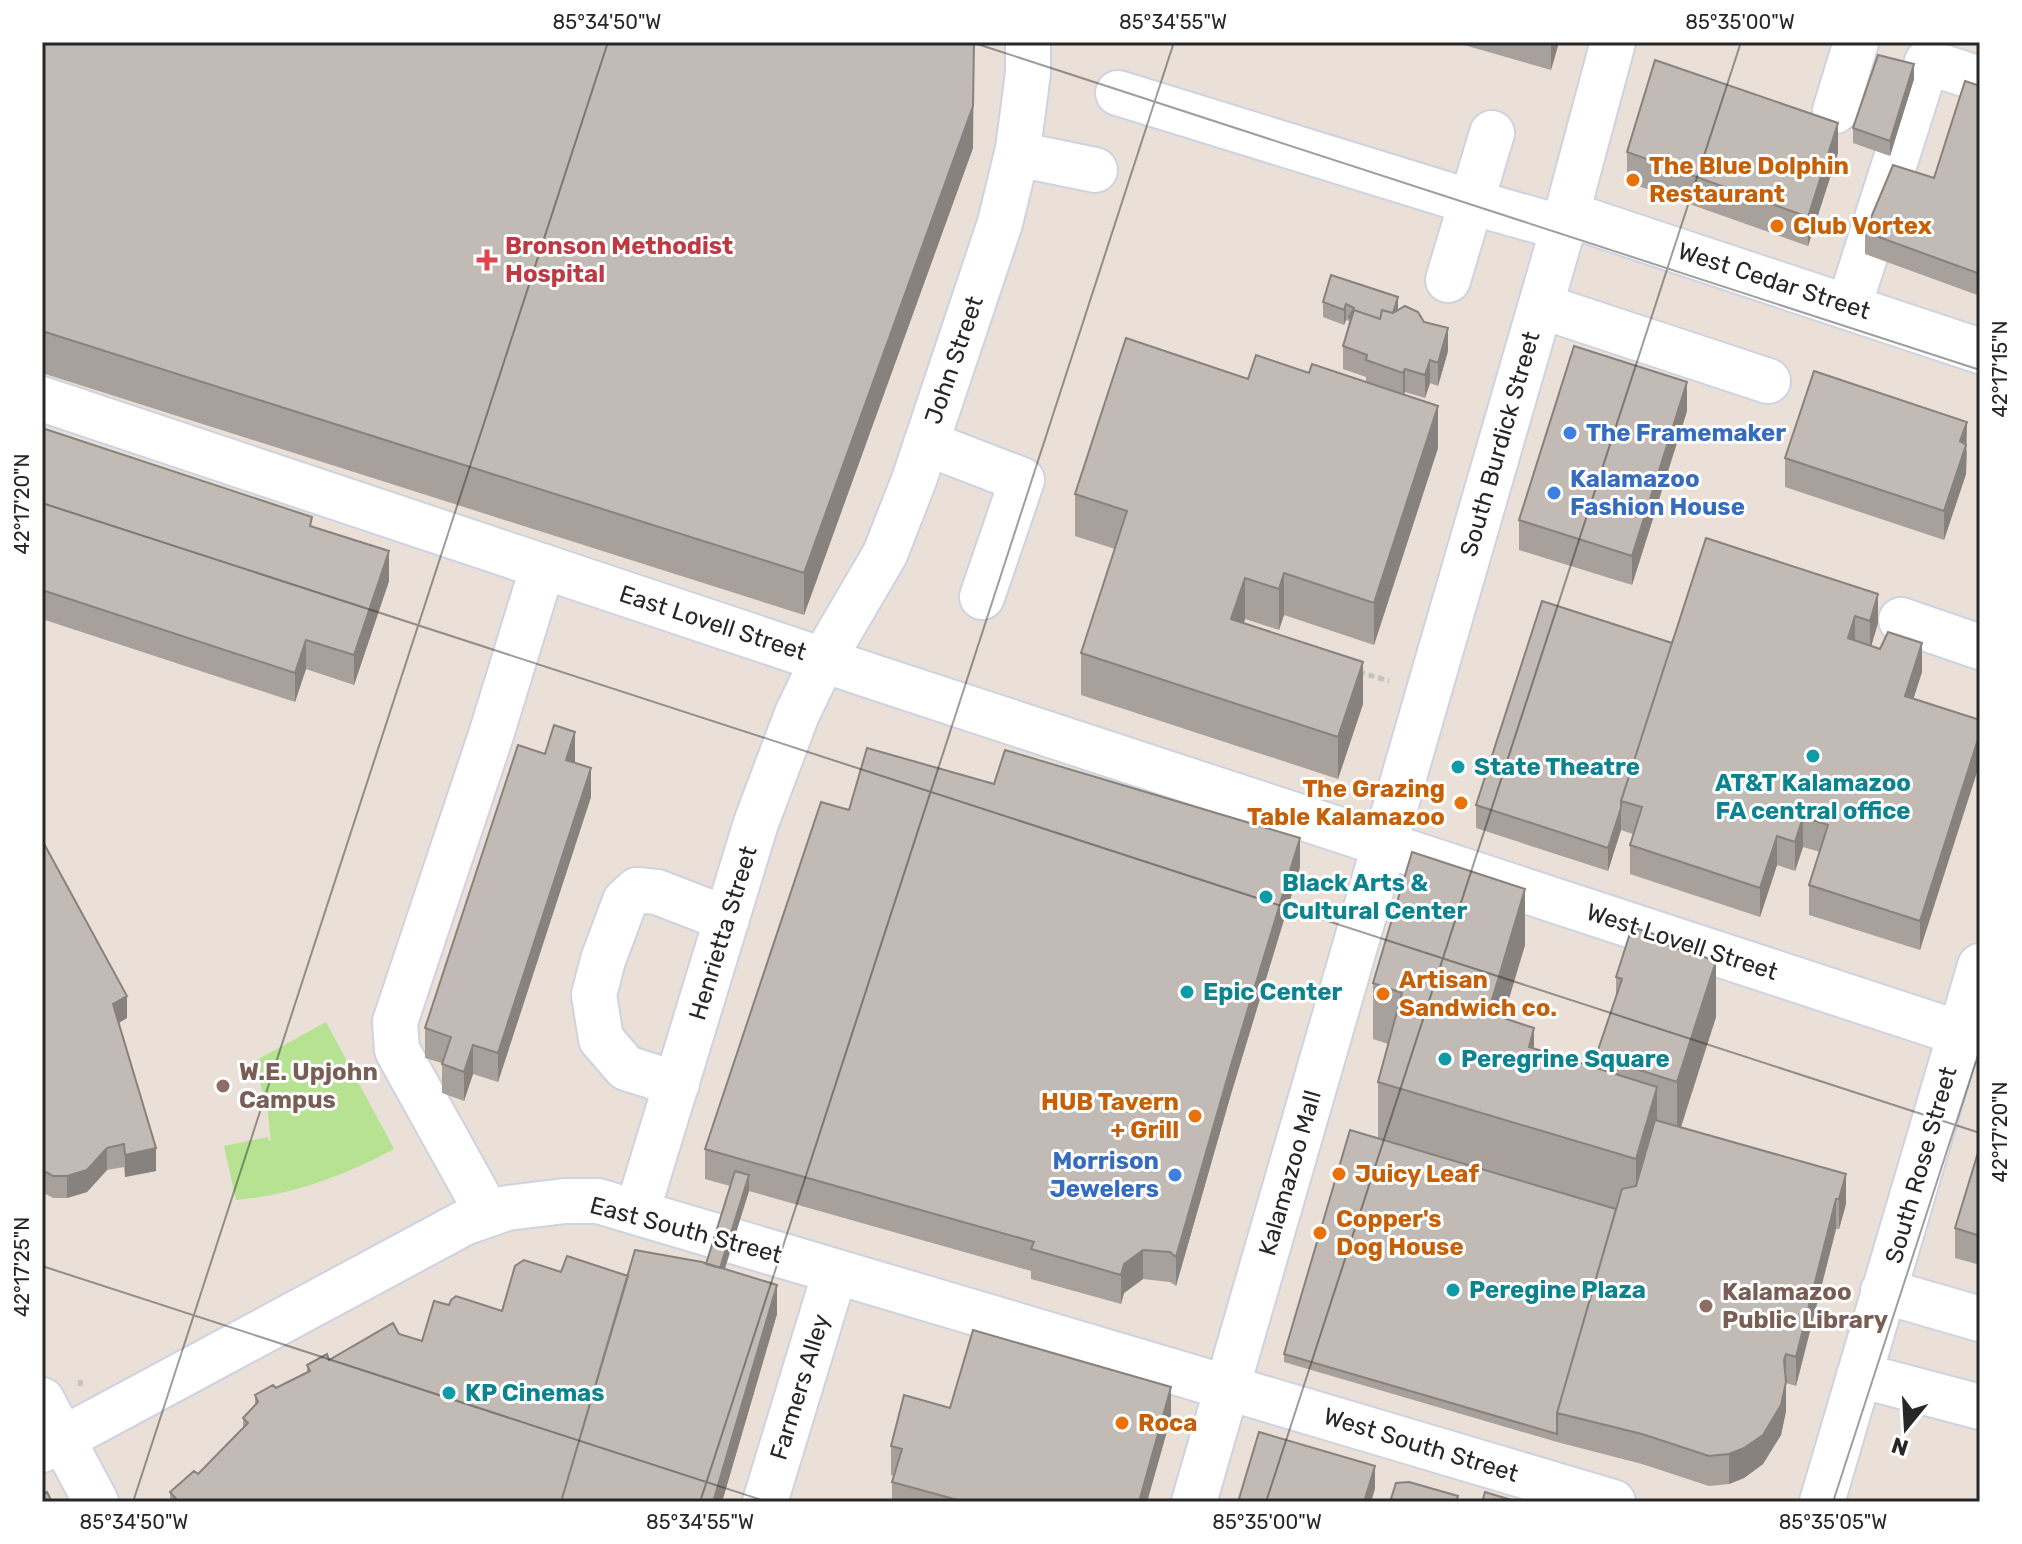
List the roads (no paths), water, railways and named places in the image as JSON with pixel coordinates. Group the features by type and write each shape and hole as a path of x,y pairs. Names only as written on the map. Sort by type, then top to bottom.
{"street":[{"name":"John Street","path":"823,660 885,554 1000,223 1017,154 1028,73 1028,42"},
{"name":"South Burdick Street","path":"1384,844 1541,306 1613,42"},
{"path":"1835,111 1856,42"},
{"path":"1849,306 1927,62 1980,79"},
{"name":"West Cedar Street","path":"1118,93 1471,202 1565,221 1849,306 1980,351"},
{"path":"1448,280 1492,133"},
{"path":"1017,154 1095,170"},
{"path":"1541,306 1768,381"},
{"name":"East Lovell Street","path":"42,399 1384,844"},
{"path":"926,443 1022,480 982,597"},
{"path":"488,1214 397,1050 395,1022 491,735 543,566"},
{"path":"1901,620 1980,647"},
{"name":"Henrietta Street","path":"637,1212 762,809 797,714 823,660"},
{"name":"West Lovell Street","path":"1384,844 1970,1037"},
{"name":"Kalamazoo Mall","path":"1194,1502 1384,844"},
{"path":"677,1084 626,1068 601,1039 594,995 603,960 625,901 637,890 657,892 727,919"},
{"name":"South Rose Street","path":"1822,1502 1883,1291 1970,1037 1980,966"},
{"name":"East South Street","path":"52,1444 464,1223 507,1208 565,1201 598,1201 1228,1388"},
{"name":"Farmers Alley","path":"765,1502 835,1272"},
{"path":"1883,1291 1980,1319"},
{"path":"1859,1375 1980,1407"},
{"name":"West South Street","path":"1228,1388 1613,1502"},
{"path":"61,1393 52,1444 96,1502"}],"place":[{"name":"The Blue Dolphin Restaurant","path":"1633,180"},
{"name":"Club Vortex","path":"1777,226"},
{"name":"Bronson Methodist Hospital","path":"487,260"},
{"name":"The Framemaker","path":"1570,433"},
{"name":"Kalamazoo Fashion House","path":"1554,493"},
{"name":"AT&T Kalamazoo FA central office","path":"1813,756"},
{"name":"State Theatre","path":"1458,767"},
{"name":"The Grazing Table Kalamazoo","path":"1461,803"},
{"name":"Black Arts & Cultural Center","path":"1266,897"},
{"name":"Epic Center","path":"1187,992"},
{"name":"Artisan Sandwich co.","path":"1383,994"},
{"name":"Peregrine Square","path":"1445,1059"},
{"name":"W.E. Upjohn Campus","path":"223,1086"},
{"name":"HUB Tavern + Grill","path":"1195,1116"},
{"name":"Juicy Leaf","path":"1339,1174"},
{"name":"Morrison Jewelers","path":"1175,1175"},
{"name":"Copper's Dog House","path":"1320,1233"},
{"name":"Peregine Plaza","path":"1453,1290"},
{"name":"Kalamazoo Public Library","path":"1706,1306"},
{"name":"KP Cinemas","path":"449,1393"},
{"name":"Roca","path":"1122,1423"}]}
